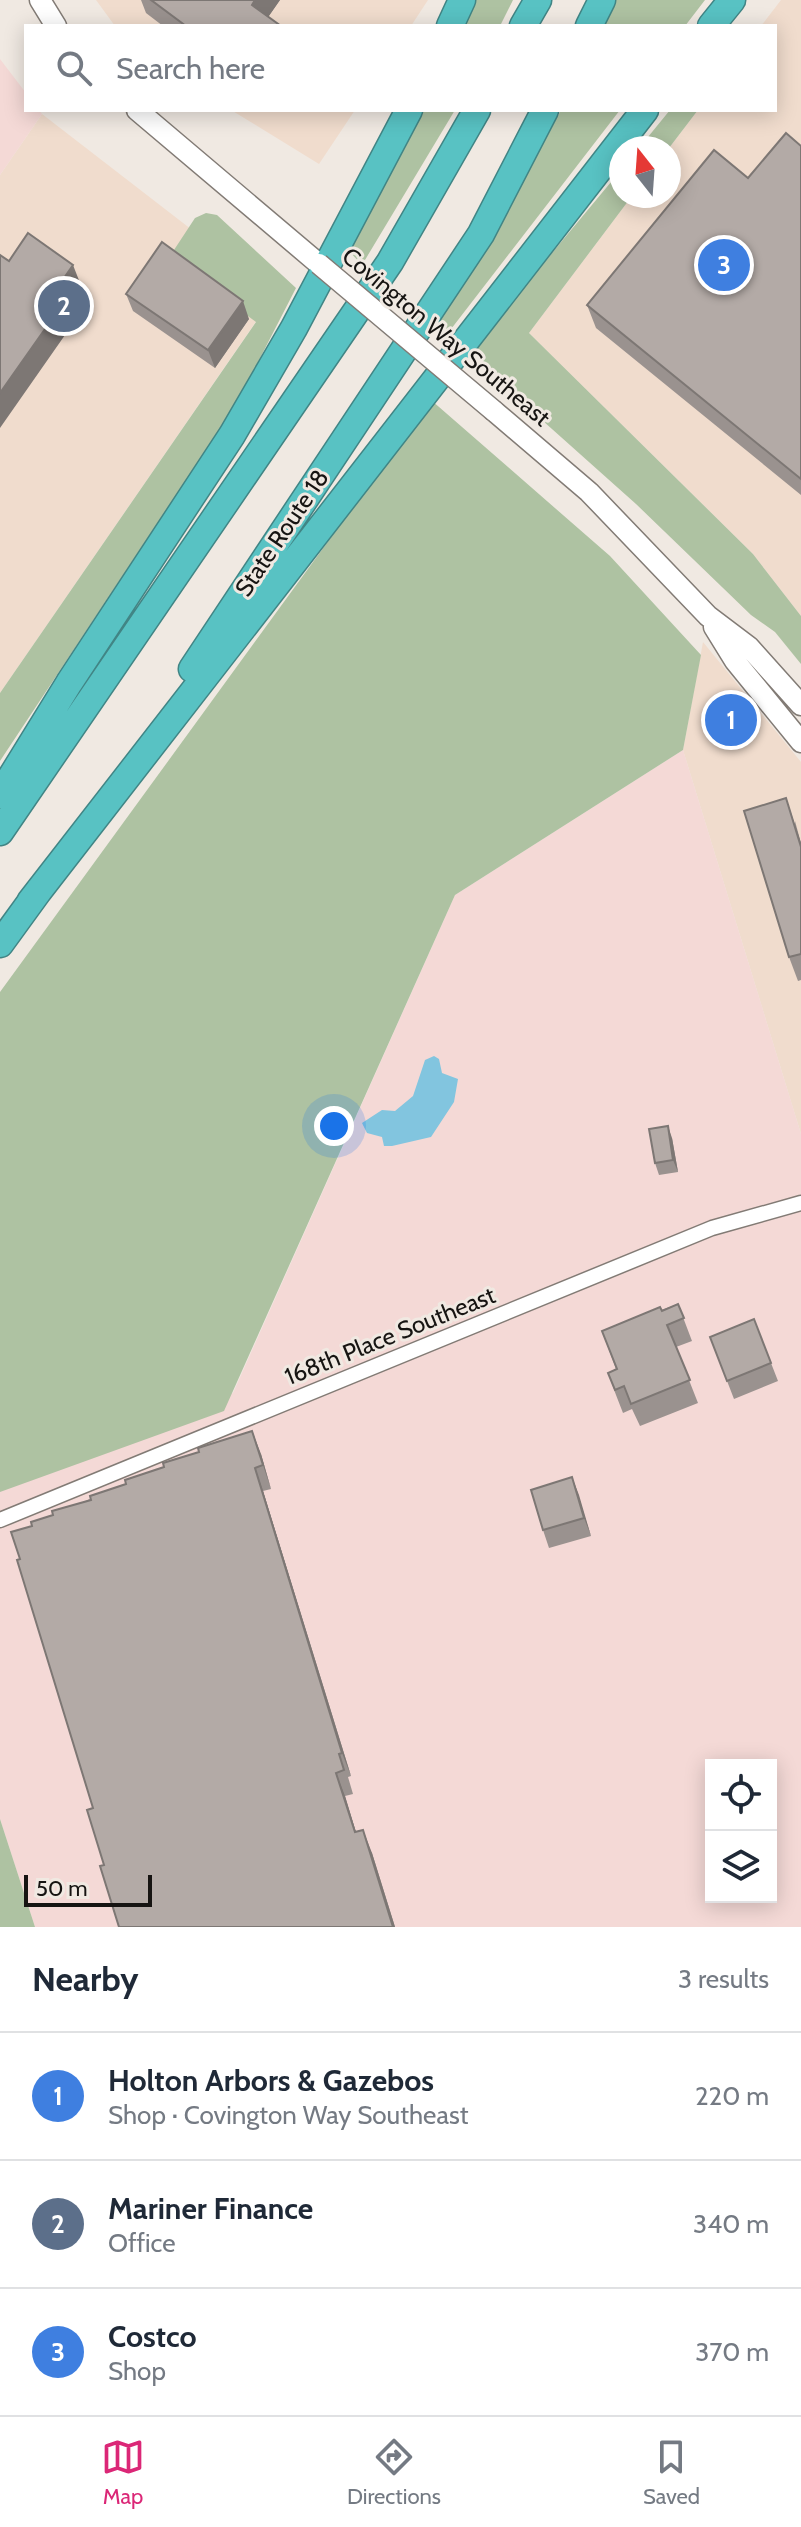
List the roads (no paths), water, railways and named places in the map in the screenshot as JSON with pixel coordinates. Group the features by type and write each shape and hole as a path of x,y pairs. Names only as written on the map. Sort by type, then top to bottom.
{"highway":[{"path":"451,24 462,0"},
{"path":"524,24 538,0"},
{"path":"590,24 602,0"},
{"path":"713,24 732,0"},
{"path":"0,795 69,683 232,435 294,328 408,112"},
{"path":"0,832 390,262 476,112"},
{"name":"State Route 18","path":"0,944 179,687 481,234 544,112"},
{"path":"30,902 643,112"}],"street":[{"path":"40,0 55,24"},
{"name":"Covington Way Southeast","path":"139,112 589,492 708,616 749,647 801,705"},
{"name":"Covington Way Southeast","path":"708,616 735,661 801,742"},
{"name":"168th Place Southeast","path":"0,1520 712,1228 801,1203"}],"water":[{"path":"434,1056 439,1059 442,1073 458,1079 454,1102 431,1137 384,1146 382,1137 367,1133 362,1123 382,1110 395,1111 413,1096 425,1060"}],"place":[{"name":"Costco","path":"724,265"},
{"name":"Mariner Finance","path":"64,306"},
{"name":"Holton Arbors & Gazebos","path":"731,720"}]}
